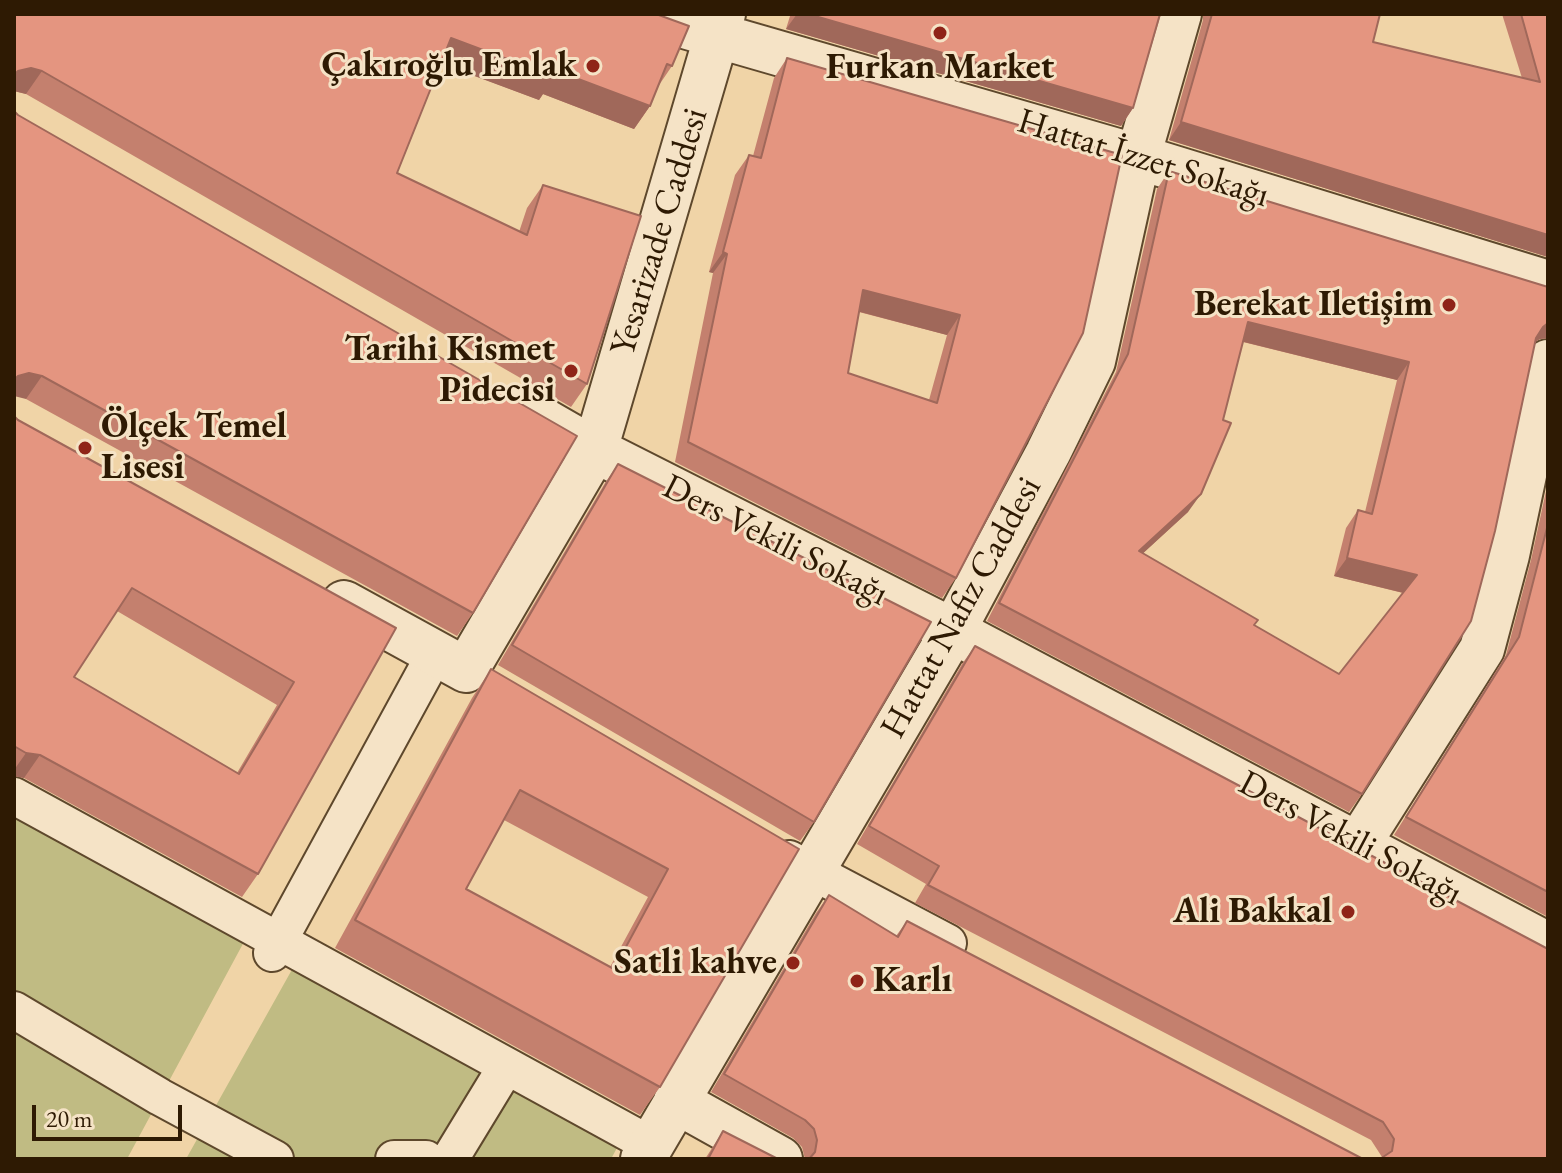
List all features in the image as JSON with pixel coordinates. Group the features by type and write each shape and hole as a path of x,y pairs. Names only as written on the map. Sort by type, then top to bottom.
{"street":[{"name":"Hattat İzzet Sokağı","path":"643,14 721,24 1548,283"},
{"name":"Hattat Nafiz Caddesi","path":"647,1152 953,631 1027,495 1093,361 1138,157 1179,14"},
{"name":"Yesarizade Caddesi","path":"465,670 595,450 721,24"},
{"path":"1359,843 1482,649 1507,555 1548,362"},
{"name":"Ders Vekili Sokağı","path":"484,386 595,450 953,631 1548,945"},
{"path":"275,947 465,670 313,586"},
{"path":"14,796 275,947 506,1067 647,1152"},
{"path":"756,839 811,872 980,960"},
{"path":"14,1010 160,1097 275,1159"},
{"path":"450,1159 506,1067"},
{"path":"676,1101 774,1158"},
{"path":"394,1159 426,1159"}],"shaded area":[{"path":"14,812 245,940 127,1159 14,1159"},
{"path":"294,966 618,1146 611,1159 186,1159"}],"building":[{"path":"14,14 656,14 689,26 672,66 667,64 650,106 557,71 555,77 451,38 397,173 527,235 543,185 641,216 587,384 42,71 31,68 14,75"},
{"path":"808,14 1160,14 1133,108"},
{"path":"1212,14 1380,14 1373,42 1540,82 1521,14 1548,14 1548,235 1181,122"},
{"path":"787,58 1122,155 1083,333 956,578 688,442 727,254 723,252 749,155 761,158","holes":["863,290 960,315 937,403 848,373"]},
{"path":"14,111 577,436 473,613 42,376 29,373 14,380"},
{"path":"1169,171 1548,287 1548,323 1536,338 1495,531 1471,621 1362,794 999,603 1128,354","holes":["1248,322 1409,362 1372,514 1358,510 1347,558 1417,575 1339,674 1254,625 1258,620 1139,551 1201,494 1231,423 1223,420"]},
{"path":"14,416 396,628 258,874 40,755 26,753 14,746","holes":["132,588 294,682 239,774 74,677"]},
{"path":"618,464 931,622 814,822 512,645"},
{"path":"1548,524 1548,892 1406,817 1519,637"},
{"path":"975,646 1548,949 1548,1159 1380,1159 1392,1151 1394,1139 1383,1122 928,885 939,866 869,826"},
{"path":"491,669 799,849 660,1087 355,920","holes":["520,790 668,869 614,969 466,889"]},
{"path":"829,895 898,937 907,921 1363,1159 809,1159 815,1152 817,1140 814,1129 805,1120 724,1074"},
{"path":"723,1131 778,1159 708,1159"}],"place":[{"name":"Furkan Market","path":"940,33"},
{"name":"Çakıroğlu Emlak","path":"593,66"},
{"name":"Berekat Iletişim","path":"1449,305"},
{"name":"Tarihi Kismet Pidecisi","path":"571,371"},
{"name":"Ölçek Temel Lisesi","path":"85,448"},
{"name":"Ali Bakkal","path":"1348,912"},
{"name":"Satli kahve","path":"793,963"},
{"name":"Karlı","path":"857,981"}]}
